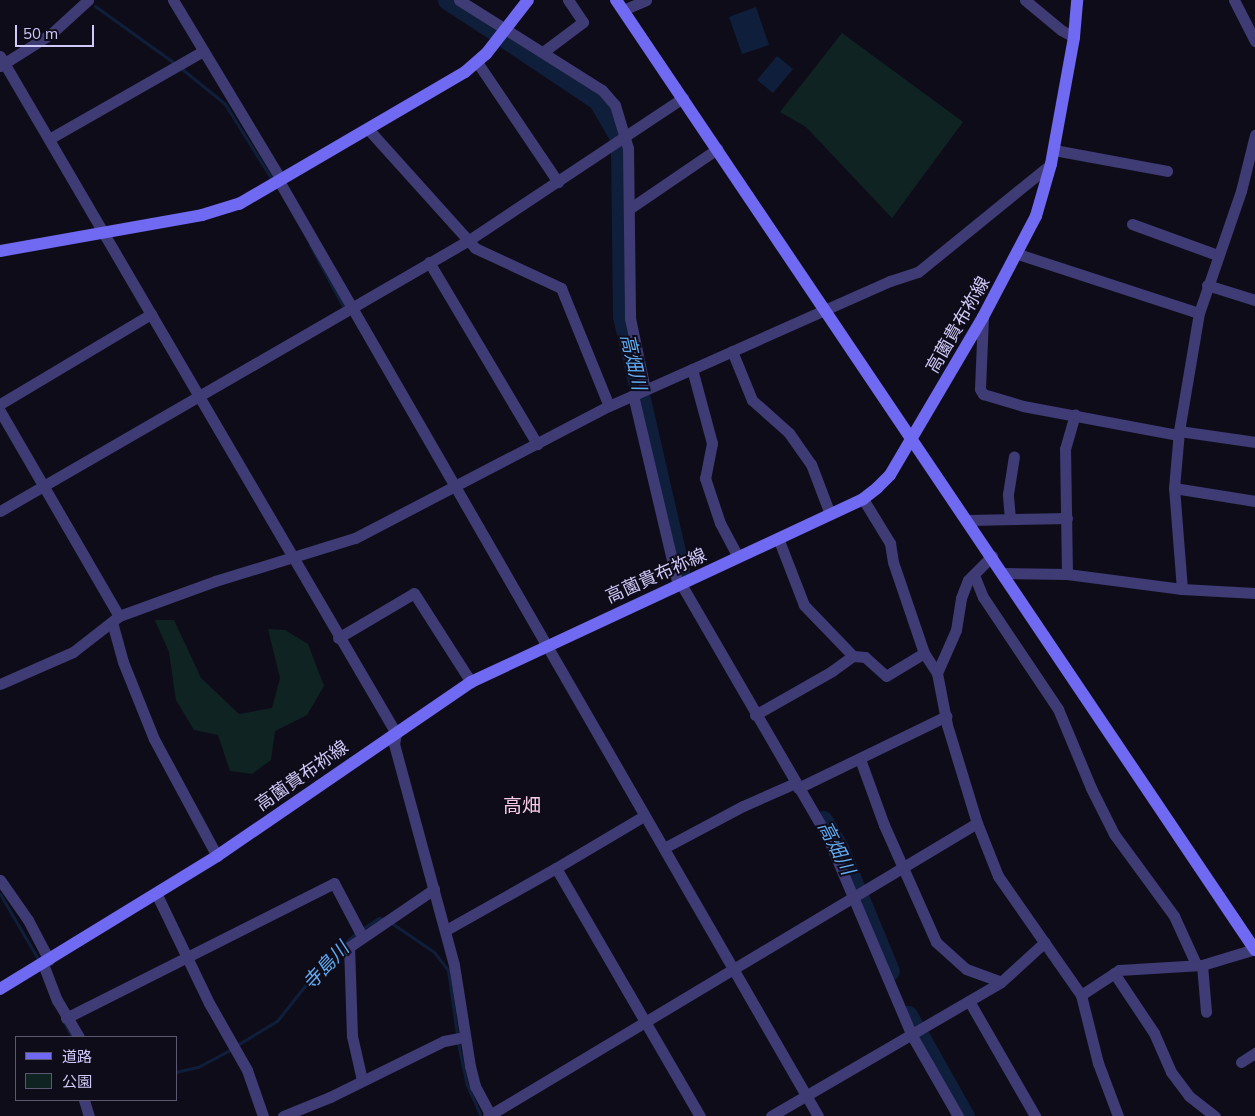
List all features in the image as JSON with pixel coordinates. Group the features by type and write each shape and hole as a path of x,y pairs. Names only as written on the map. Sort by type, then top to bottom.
{"street":[{"path":"88,0 52,33 2,62 151,314 292,560 396,732 394,744 446,930 460,1038 475,1086 490,1115 977,823"},
{"path":"173,0 455,487 544,645 664,848 818,1116"},
{"path":"459,0 602,90 615,105 627,136 630,208 630,318 639,392 679,585 758,713 858,894 914,1033 958,1116"},
{"path":"0,250 220,210 277,182 477,62 507,29 528,0"},
{"path":"543,52 582,22 568,0"},
{"path":"646,0 620,5 968,520 1255,950 1199,964 1114,973 1081,995"},
{"path":"1025,0 1061,30 1074,37"},
{"name":"高薗貴布祢線","path":"0,989 217,856 471,682 544,645 679,585 863,499 890,475 983,317 1018,254 1036,216 1054,150 1074,37 1077,0"},
{"path":"1234,0 1255,41"},
{"path":"49,139 203,51"},
{"path":"477,62 558,182"},
{"path":"0,511 469,240 683,98"},
{"path":"368,129 469,240 488,255 560,288 609,406"},
{"path":"1182,589 1174,488 1179,433 1200,313 1207,285 1241,190 1255,135"},
{"path":"630,208 717,149"},
{"path":"1054,150 1167,171"},
{"path":"0,684 73,652 115,619 215,581 292,560 374,530 609,406 890,281 922,271 1051,164"},
{"path":"1132,224 1217,255"},
{"path":"1018,254 1200,313"},
{"path":"430,262 537,444"},
{"path":"1207,285 1255,300"},
{"path":"0,404 151,314"},
{"path":"983,317 980,392 1023,406 1179,433 1255,442"},
{"path":"732,351 752,400 789,434 811,464 830,514"},
{"path":"692,369 712,444 705,478 720,523 738,557"},
{"path":"0,411 115,619 123,662 154,739 217,856"},
{"path":"1067,574 1065,449 1075,414"},
{"path":"1010,519 1008,494 1014,456"},
{"path":"1174,488 1255,501"},
{"path":"863,499 890,543 893,562 924,653 937,673 946,716 977,823 998,876 1081,995 1098,1063 1118,1116"},
{"path":"968,520 1067,518"},
{"path":"778,538 804,605 852,656"},
{"path":"937,673 956,630 961,598 968,580 992,556"},
{"path":"1004,574 1067,574 1182,589 1255,593"},
{"path":"974,575 983,597 1058,709 1091,788 1114,834 1174,916 1199,964 1206,982 1206,1012"},
{"path":"338,638 414,594 471,682"},
{"path":"758,713 832,671 852,656 864,657 886,676 924,653"},
{"path":"664,848 743,806 799,786 860,759 946,716"},
{"path":"860,759 902,868 940,947 966,969 1001,982"},
{"path":"446,930 644,816"},
{"path":"556,868 700,1116"},
{"path":"0,880 28,920 46,962 66,1018 79,1036"},
{"path":"66,1018 334,883 360,933"},
{"path":"362,1080 352,1036 349,947 360,933 386,920 434,889"},
{"path":"156,893 189,957 209,1003 235,1047 263,1116"},
{"path":"771,1116 1001,982 1045,942"},
{"path":"1114,973 1154,1033 1171,1072 1189,1096 1216,1116"},
{"path":"969,1001 1035,1116"},
{"path":"283,1116 460,1038"},
{"path":"1241,1062 1255,1053"},
{"path":"84,1101 89,1116"}],"green space":[{"path":"842,33 963,122 892,218 806,127 780,112"},
{"path":"155,620 174,620 201,678 239,714 272,708 280,678 268,629 285,630 308,644 324,686 307,715 275,731 271,760 252,774 230,771 218,735 194,730 176,700 169,652"}],"water":[{"path":"756,7 769,45 742,54 729,17"},
{"path":"777,56 793,69 773,93 757,80"}],"waterway":[{"name":"高畑川","path":"447,0 493,30"},
{"path":"95,6 173,62"},
{"name":"高畑川","path":"507,40 598,101 618,135"},
{"path":"182,69 225,104 273,181"},
{"name":"高畑川","path":"620,151 622,316 680,569"},
{"path":"310,245 343,306"},
{"name":"高畑川","path":"823,820 839,848 890,971"},
{"name":"寺島川","path":"0,894 37,957"},
{"name":"寺島川","path":"362,929 379,918 384,919"},
{"name":"寺島川","path":"390,922 434,952 448,970 459,1048 467,1085 480,1114"},
{"name":"寺島川","path":"237,1045 277,1021 319,968 356,933"},
{"name":"高畑川","path":"908,1015 965,1116"},
{"name":"寺島川","path":"63,1020 71,1036"},
{"name":"寺島川","path":"178,1072 198,1067 232,1049"}],"district":[{"name":"高畑","path":"522,806"}]}
